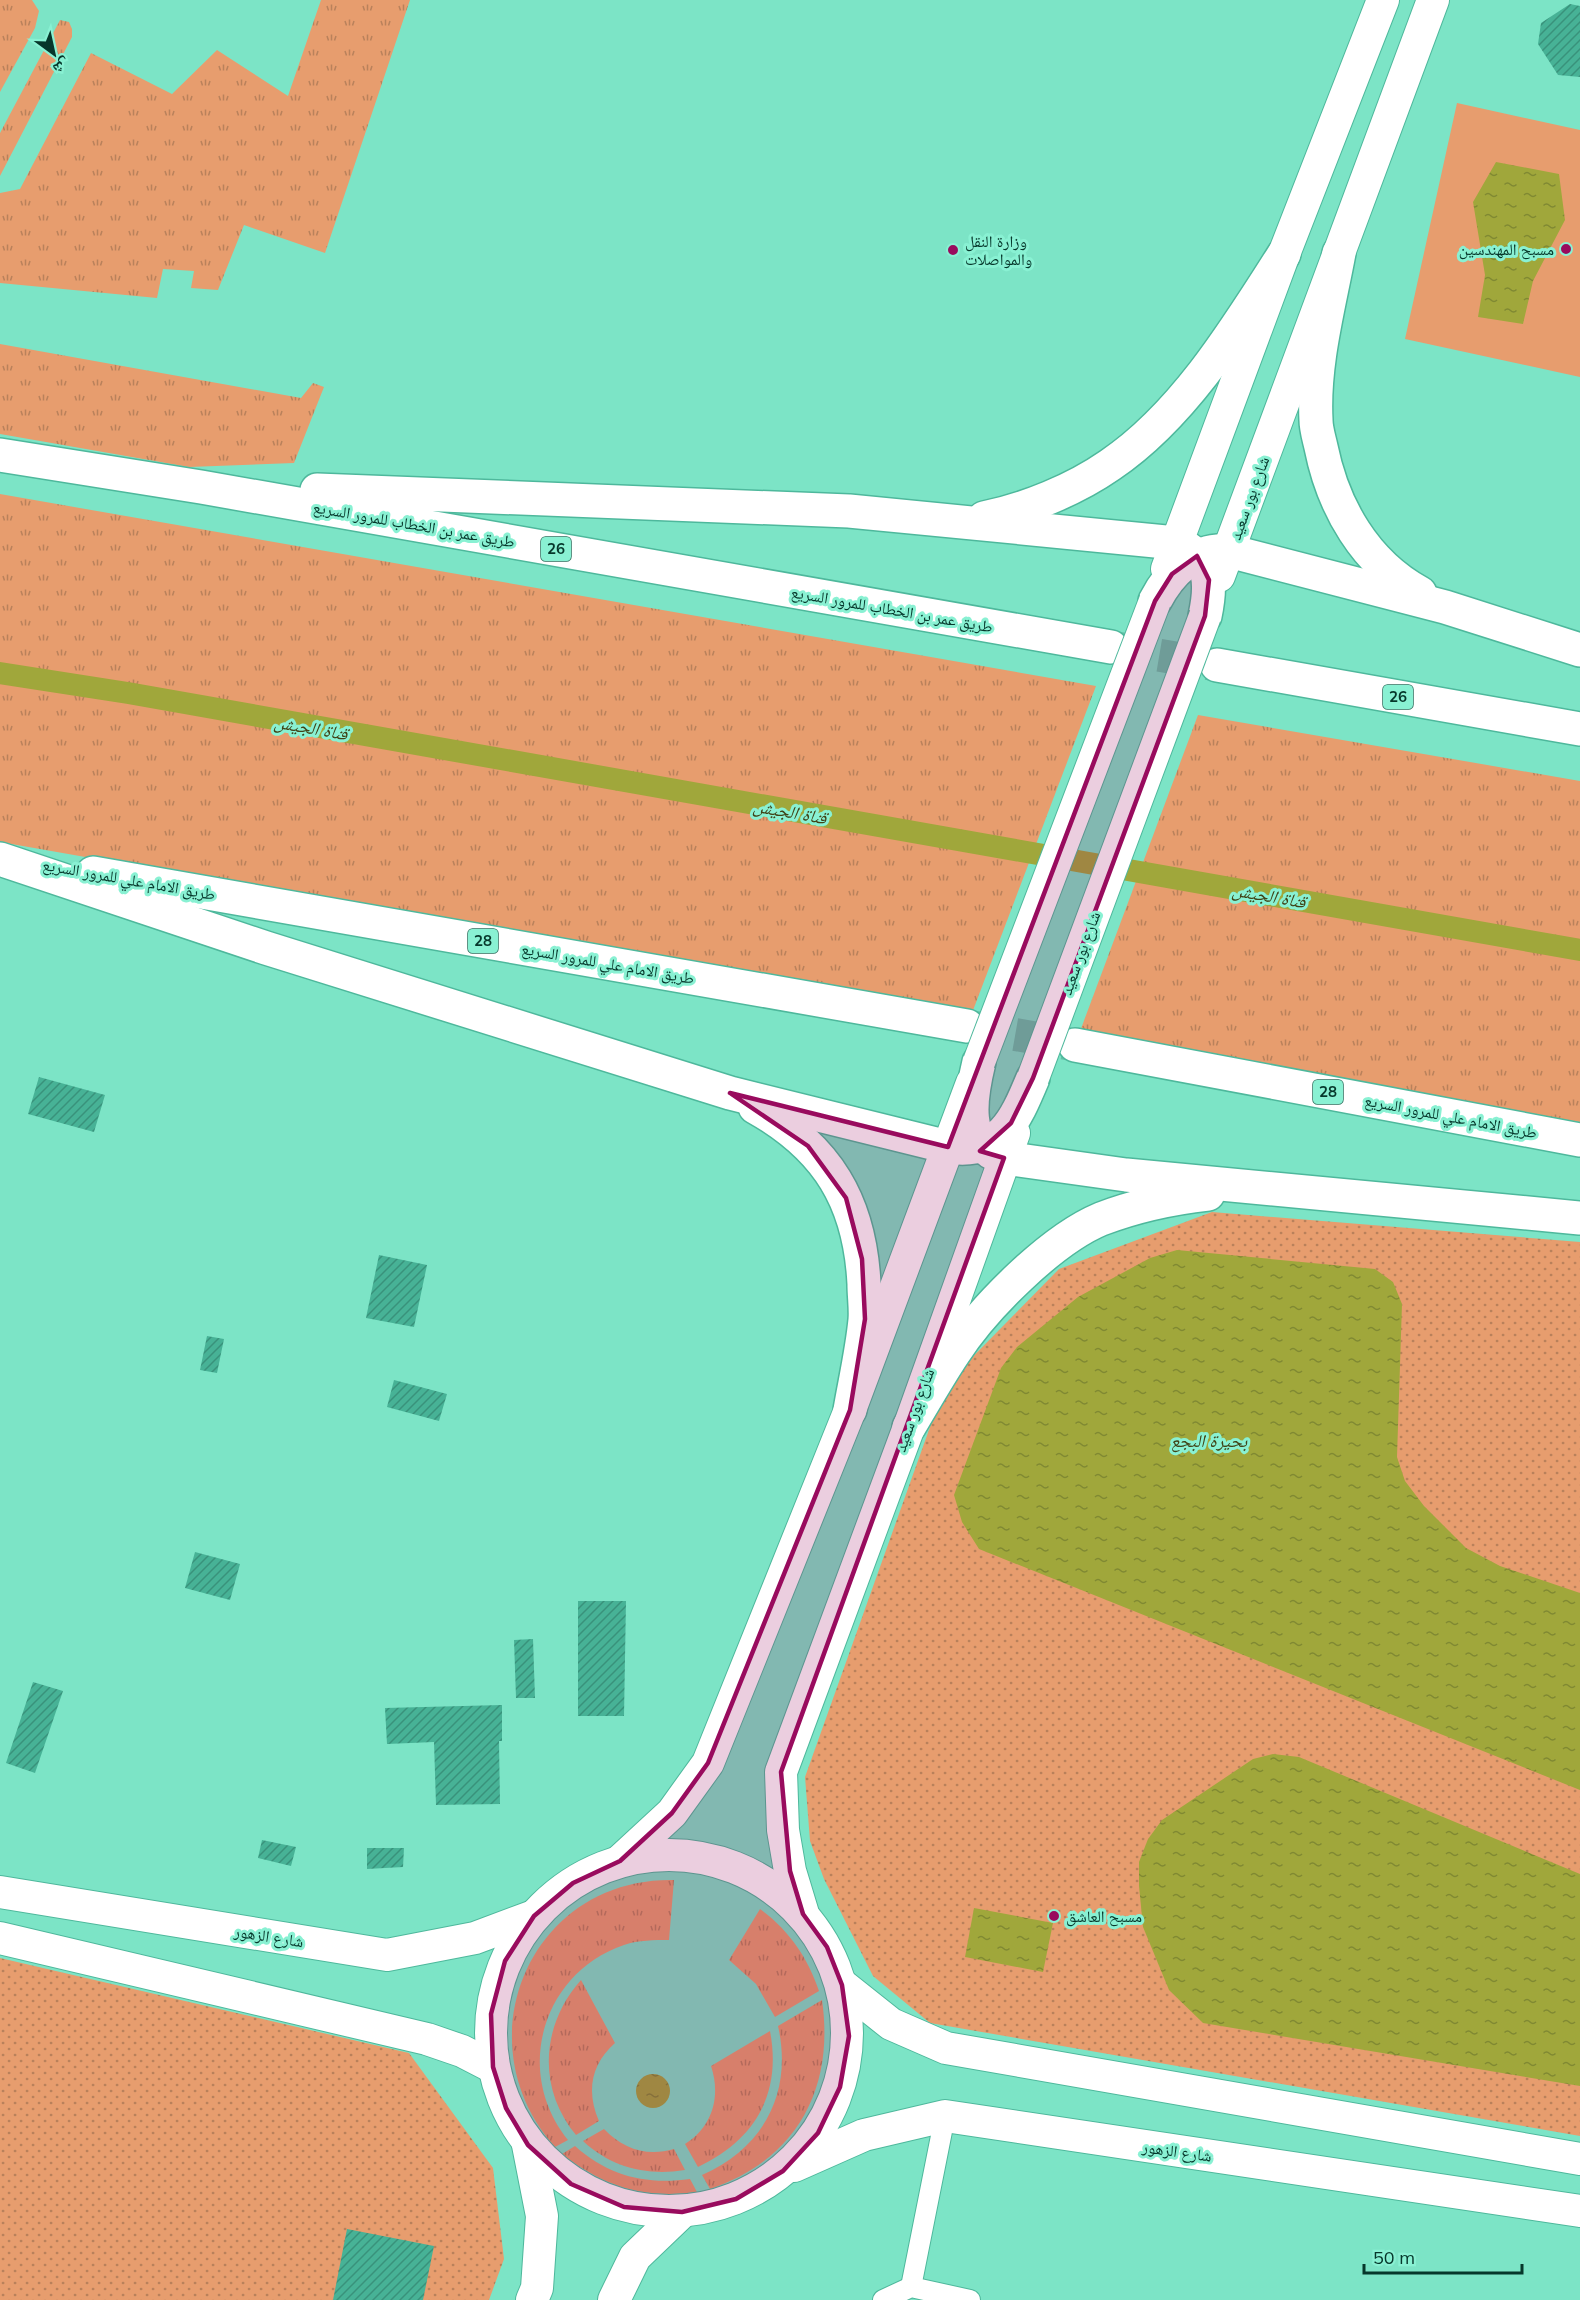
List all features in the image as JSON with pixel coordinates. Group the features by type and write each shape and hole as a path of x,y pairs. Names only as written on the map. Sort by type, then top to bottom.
{"highway":[{"path":"1339,253 1318,369 1316,421 1331,487 1347,521 1376,561 1406,585 1445,607"},
{"path":"965,522 1002,514 1076,485 1110,465 1143,438 1171,410 1204,370 1240,323 1284,254"},
{"name":"طريق عمر بن الخطاب للمرور السريع","path":"0,455 201,487 1111,647"},
{"path":"201,487 259,487 849,511 965,522 1197,560 1445,607 1580,650"},
{"path":"1155,601 1168,579 1197,560"},
{"path":"1197,560 1209,588 1204,616"},
{"name":"26","path":"1217,665 1580,729"},
{"path":"0,857 266,948 730,1093 983,1140 1126,1175 1580,1218"},
{"name":"طريق الامام علي للمرور السريع","path":"0,857 967,1026"},
{"name":"طريق الامام علي للمرور السريع","path":"1075,1045 1580,1140"},
{"path":"980,1062 972,1104 983,1140"},
{"path":"983,1140 1016,1116 1033,1078"},
{"path":"730,1093 768,1114 808,1146 831,1172 846,1198 856,1228 862,1259 865,1319 850,1410"},
{"path":"909,1427 954,1352 987,1310 1023,1274 1055,1247 1100,1220 1143,1206 1193,1196 1254,1188"}],"main road":[{"path":"1197,560 1284,254 1383,0"},
{"name":"شارع بور سعيد","path":"1197,560 1339,253 1433,0"},
{"path":"980,1062 1155,601"},
{"name":"شارع بور سعيد","path":"1033,1078 1204,616"},
{"path":"620,1861 672,1813 708,1763 850,1410 983,1140"},
{"name":"شارع بور سعيد","path":"803,1914 788,1861 783,1830 781,1772 909,1427 983,1140"},
{"path":"670,1854 719,1861 765,1882 803,1914 827,1947 842,1985 849,2036 840,2087 818,2133 783,2171 736,2199 682,2212 624,2207 571,2184 528,2145 506,2108 493,2067 491,2014 505,1961 534,1916 573,1882 620,1861 670,1854"},
{"name":"شارع الزهور","path":"0,1892 387,1955 475,1938 534,1916"},
{"path":"0,1938 427,2039 462,2051 493,2067"},
{"path":"842,1985 891,2024 946,2048 1580,2159"},
{"name":"شارع الزهور","path":"783,2171 864,2135 945,2116 1580,2211"},
{"path":"528,2145 542,2216 537,2288 532,2300"},
{"path":"614,2300 635,2257 682,2212"}],"street":[{"path":"911,2287 945,2116"},
{"path":"883,2300 911,2287 970,2300"}],"highlighted area":[{"path":"1197,556 1209,580 1205,616 1033,1078 1011,1123 980,1151 1004,1158 781,1772 790,1871 803,1914 827,1947 842,1985 849,2036 840,2087 818,2133 783,2171 736,2199 682,2212 624,2207 571,2184 528,2145 506,2108 493,2067 491,2014 505,1961 534,1916 573,1883 620,1861 672,1813 708,1763 850,1410 865,1319 862,1259 846,1198 808,1146 730,1093 948,1147 1155,601 1172,574"}],"green space":[{"path":"0,0 32,0 39,11 35,28 0,92"},
{"path":"321,0 410,0 325,253 244,225 218,290 191,288 194,271 163,269 157,298 0,283 0,193 20,189 91,53 172,94 217,50 288,96"},
{"path":"60,20 69,22 72,37 0,176 0,133"},
{"path":"1457,103 1580,130 1580,377 1405,339"},
{"path":"0,344 301,398 313,383 324,387 294,463 189,467 0,434"},
{"path":"0,494 1096,686 972,1013 0,842"},
{"path":"1198,715 1580,781 1580,1122 1079,1034"},
{"path":"1212,1212 1580,1242 1580,2136 930,2023 873,1976 824,1879 810,1841 805,1777 945,1385 1059,1269"},
{"path":"674,1880 669,1940 630,1943 596,1959 573,1978 556,2001 545,2028 540,2056 542,2085 551,2113 568,2140 555,2147 527,2105 514,2061 513,2016 525,1973 548,1935 581,1906 624,1886"},
{"path":"760,1909 789,1935 809,1967 819,1991 775,2017 756,1984 729,1960"},
{"path":"0,1958 409,2053 493,2168 504,2259 489,2300 0,2300"},
{"path":"581,1980 615,2043 601,2060 593,2079 593,2100 599,2121 576,2135 563,2117 555,2097 550,2077 549,2057 558,2017"},
{"path":"822,2000 824,2032 822,2063 815,2091 803,2117 787,2140 766,2160 740,2176 710,2189 702,2175 724,2164 742,2150 769,2115 777,2095 781,2073 782,2050 778,2026"},
{"path":"770,2031 773,2054 772,2075 768,2095 760,2112 749,2129 735,2143 698,2167 685,2144 695,2137 712,2110 715,2088 711,2066"},
{"path":"604,2129 619,2142 636,2149 654,2152 674,2149 685,2170 644,2171 606,2158 583,2141"},
{"path":"575,2146 601,2165 628,2176 658,2181 690,2179 697,2192 659,2194 625,2188 609,2182 562,2154"}],"water":[{"path":"1496,162 1559,174 1565,220 1533,281 1523,324 1478,317 1485,275 1473,202"},
{"name":"بحيرة البجع","path":"1177,1250 1375,1269 1393,1282 1402,1304 1397,1457 1405,1481 1424,1506 1466,1548 1500,1566 1580,1593 1580,1790 979,1549 962,1522 954,1495 1001,1368 1017,1347 1078,1297 1150,1258"},
{"path":"1273,1754 1299,1757 1580,1874 1580,2086 1203,2023 1169,1990 1143,1927 1139,1862 1148,1839 1162,1820 1253,1759"},
{"path":"974,1908 1053,1923 1043,1972 965,1957"},
{"path":"653,2074 665,2079 670,2091 665,2103 653,2108 641,2103 636,2091 641,2079"}],"building":[{"path":"1570,4 1580,6 1580,77 1558,75 1538,44 1541,23"},
{"path":"39,1077 105,1095 94,1132 28,1114"},
{"path":"379,1255 427,1265 414,1327 366,1318"},
{"path":"207,1336 224,1339 217,1373 200,1370"},
{"path":"394,1380 447,1394 439,1421 387,1407"},
{"path":"195,1552 240,1564 230,1600 185,1588"},
{"path":"578,1601 626,1601 624,1716 578,1716"},
{"path":"533,1639 535,1698 516,1698 514,1640"},
{"path":"33,1682 63,1691 35,1773 6,1763"},
{"path":"502,1705 502,1741 499,1741 500,1804 436,1805 434,1742 387,1744 385,1708"},
{"path":"262,1840 296,1847 291,1866 258,1858"},
{"path":"367,1848 404,1848 403,1867 367,1869"},
{"path":"347,2229 434,2246 423,2300 333,2300"}],"waterway":[{"name":"قناة الجيش","path":"0,673 128,693 1580,950"}],"tunnel":[{"path":"1111,647 1217,665"},
{"path":"967,1026 1075,1045"}],"place":[{"name":"مسبح المهندسين","path":"1566,249"},
{"name":"وزارة النقل والمواصلات","path":"953,250"},
{"name":"مسبح العاشق","path":"1054,1916"}]}
